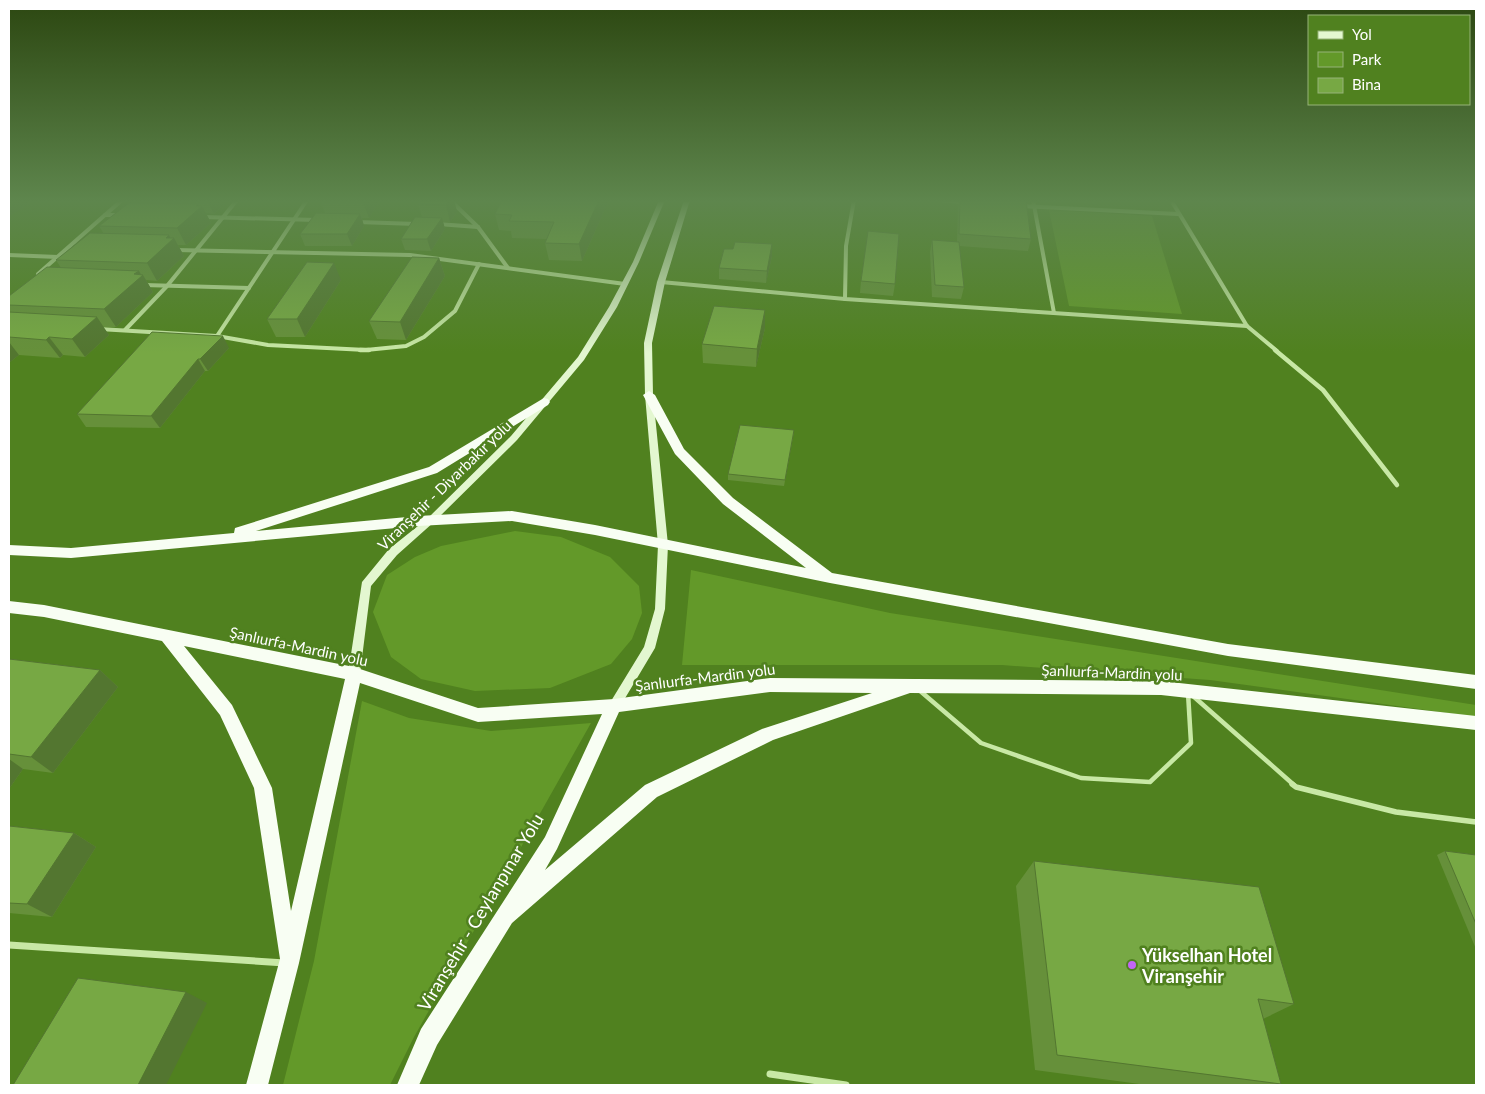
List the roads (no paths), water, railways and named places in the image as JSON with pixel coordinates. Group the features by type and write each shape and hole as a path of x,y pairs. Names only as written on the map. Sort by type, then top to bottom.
{"highway":[{"path":"649,395 679,451 728,501 830,578"},
{"path":"210,540 352,497 433,470 544,402"},
{"path":"9,550 71,553 431,520 512,516 595,530 830,578 1228,650 1476,682"},
{"name":"Şanlıurfa-Mardin yolu","path":"9,607 44,611 354,674 478,714 614,706 770,685 1161,688 1476,723"},
{"path":"167,636 226,710 263,788 289,963"},
{"path":"257,1085 289,963 354,674"},
{"path":"504,917 651,791 768,734 915,686"},
{"name":"Viranşehir - Ceylanpınar Yolu","path":"408,1085 429,1036 551,842 614,706"}],"main road":[{"name":"Viranşehir - Diyarbakır yolu","path":"354,674 366,585 393,552 431,520 508,444 581,358 613,307 640,251"},
{"path":"614,706 648,648 660,609 663,545 649,395 648,343 660,282 670,251"}],"street":[{"path":"36,275 65,251"},
{"path":"125,330 167,286 195,251"},
{"path":"197,251 410,255 625,284"},
{"path":"496,251 508,268"},
{"path":"845,299 846,251"},
{"path":"1042,251 1054,313"},
{"path":"1201,251 1247,326 1323,390 1397,485"},
{"path":"217,336 272,253"},
{"path":"9,255 58,258"},
{"path":"96,329 217,336 268,345 366,350 406,346 424,337 455,311 479,264"},
{"path":"660,282 845,299 1247,326"},
{"path":"138,285 249,288"},
{"path":"9,945 289,963"},
{"path":"770,1074 846,1085"}],"lane":[{"path":"915,686 981,744 1082,778 1150,782 1191,743 1188,691"},
{"path":"1188,691 1296,787 1396,812 1476,822"}],"place":[{"name":"Yükselhan Hotel Viranşehir","path":"1132,965"}]}
